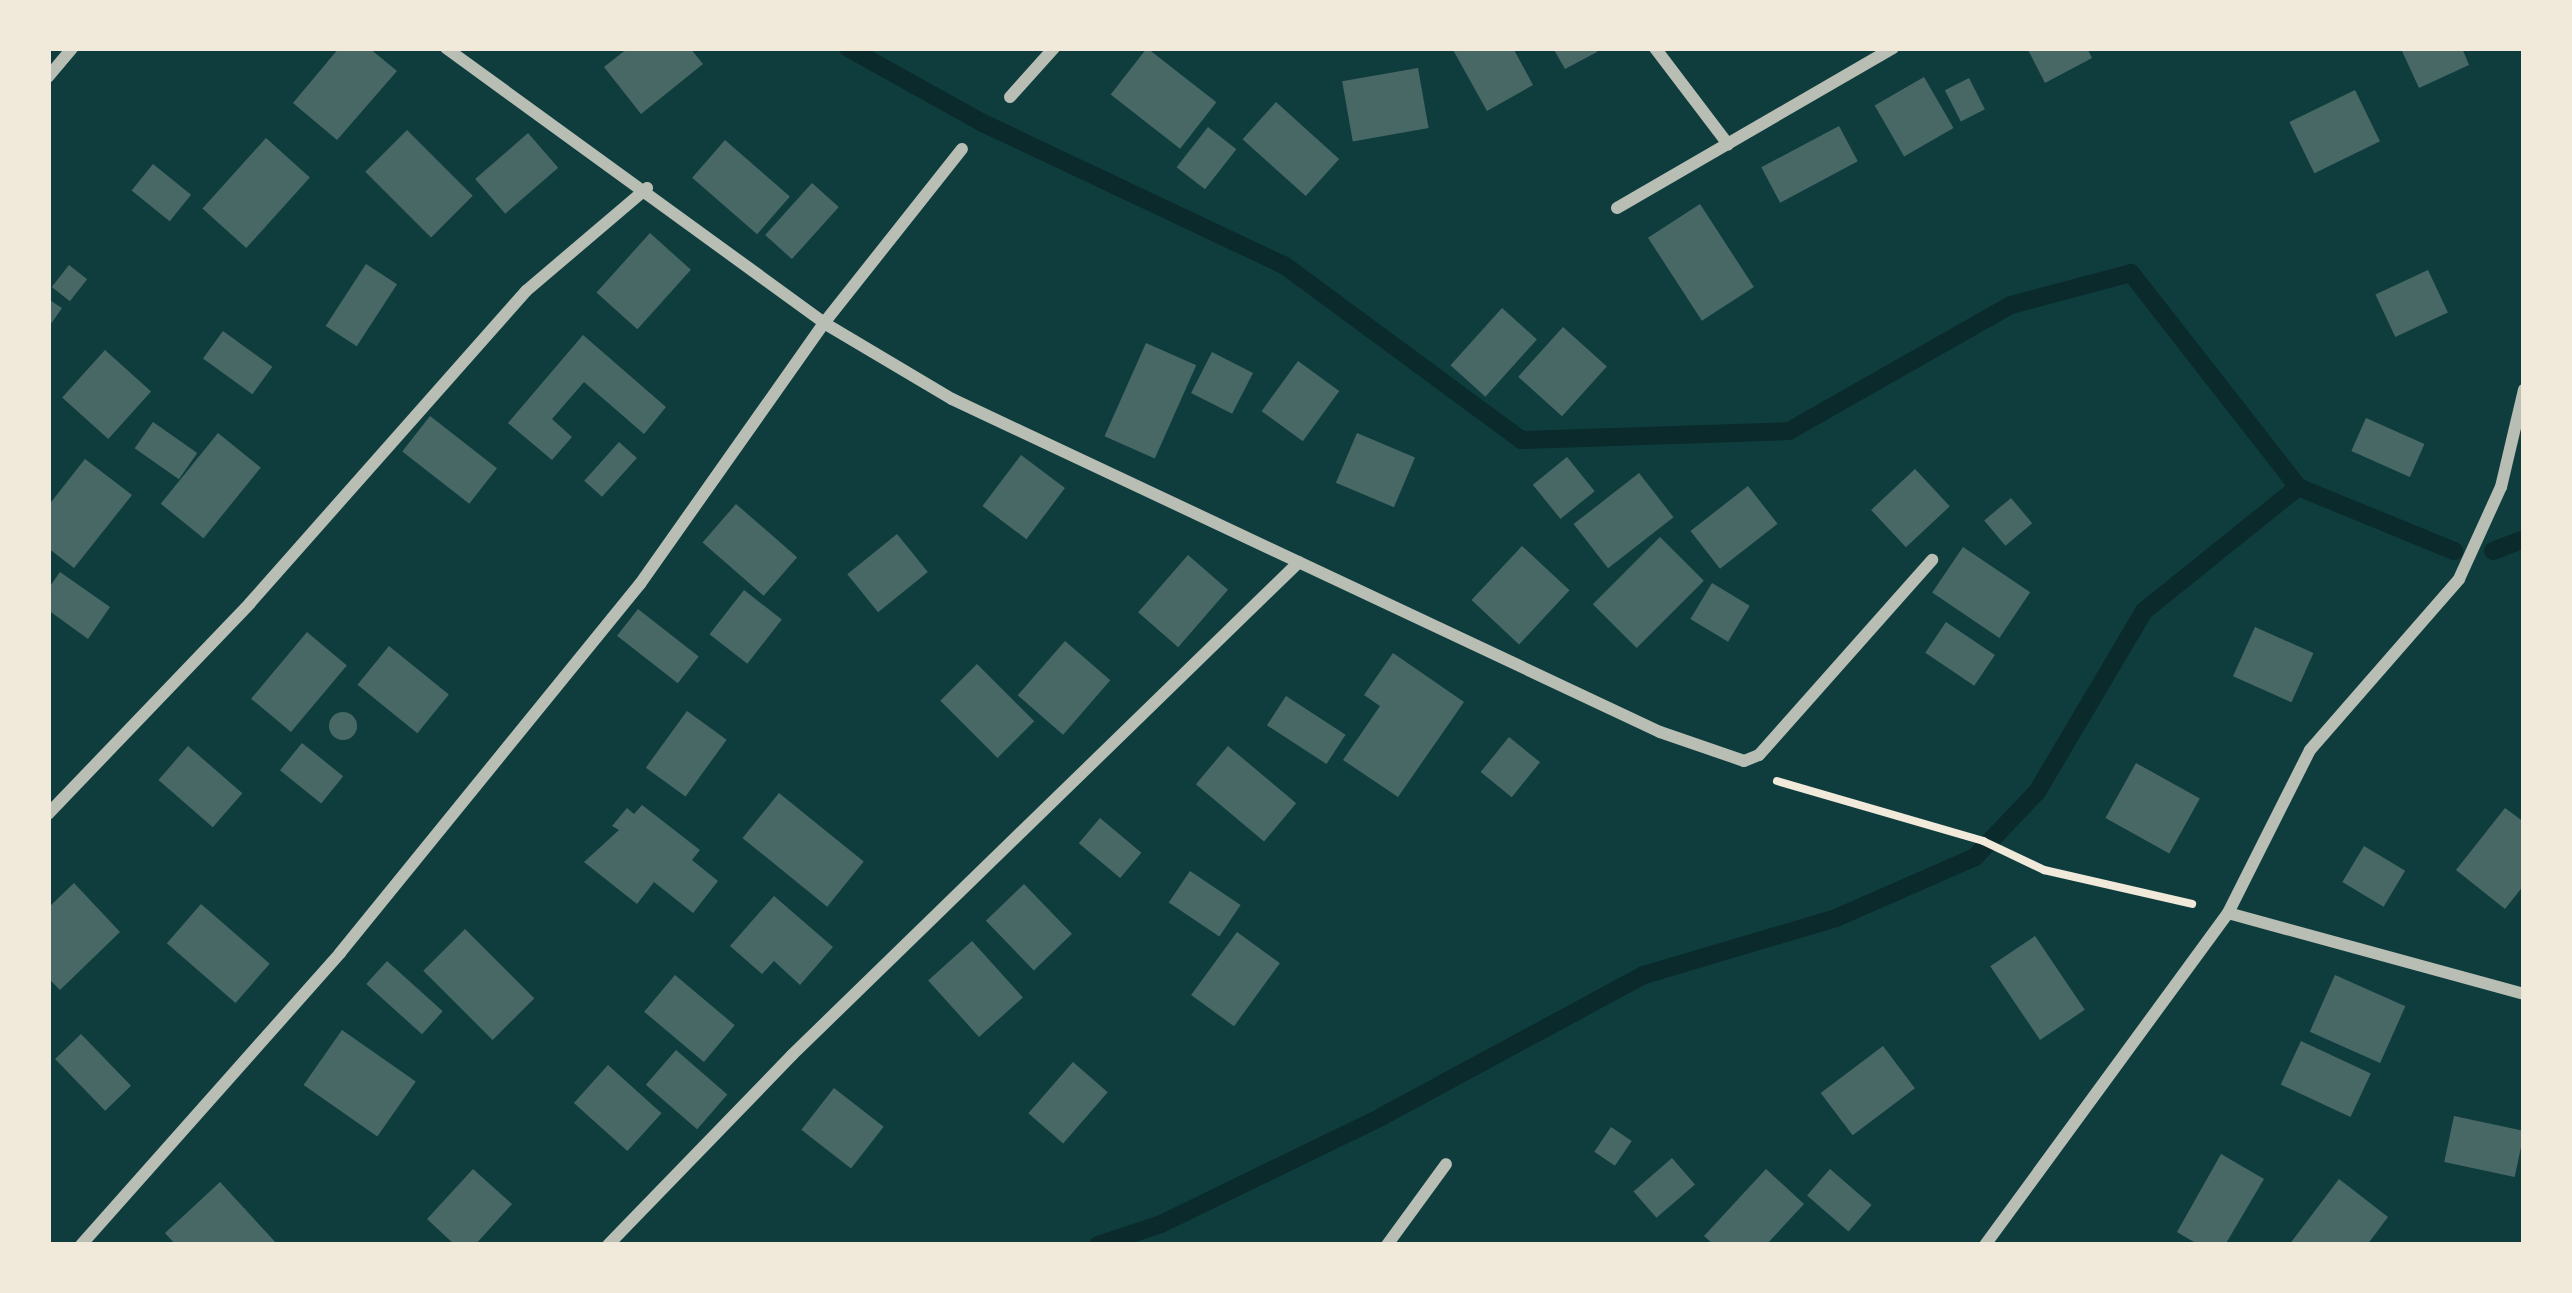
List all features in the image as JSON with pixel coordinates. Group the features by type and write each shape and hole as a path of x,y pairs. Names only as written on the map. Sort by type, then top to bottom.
{"street":[{"path":"48,77 72,48"},
{"path":"446,48 647,188 824,322 952,399 1660,732 1744,761 1759,755 1932,560"},
{"path":"1010,97 1054,48"},
{"path":"1655,48 1728,144"},
{"path":"1618,208 1893,48"},
{"path":"81,1245 340,953 640,584 824,322 962,149"},
{"path":"48,814 250,603 526,291 647,188"},
{"path":"1985,1245 2228,913 2310,750 2459,579 2501,487 2524,390"},
{"path":"608,1245 792,1054 1299,562"},
{"path":"2228,913 2524,994"},
{"path":"1388,1245 1446,1164"}],"path":[{"path":"1759,755 1788,790 1983,841 2044,870 2228,913"}],"building":[{"path":"339,48 369,48 397,71 337,140 293,103"},
{"path":"628,48 690,48 703,64 641,114 604,67"},
{"path":"1147,48 1216,102 1180,149 1111,94"},
{"path":"1452,48 1513,48 1533,85 1487,111"},
{"path":"1553,48 1595,48 1597,52 1565,69"},
{"path":"2027,48 2087,48 2092,58 2045,83"},
{"path":"2462,48 2469,65 2419,88 2402,51"},
{"path":"1418,68 1429,128 1353,141 1342,81"},
{"path":"1924,77 1954,128 1904,157 1875,106"},
{"path":"1969,78 1985,109 1961,121 1945,90"},
{"path":"2355,90 2380,141 2314,173 2289,122"},
{"path":"1276,102 1339,159 1306,196 1243,139"},
{"path":"1839,126 1858,161 1780,203 1761,167"},
{"path":"1208,127 1236,149 1205,189 1177,167"},
{"path":"407,130 473,196 431,237 365,172"},
{"path":"528,133 558,168 505,214 475,179"},
{"path":"266,138 310,177 246,248 202,209"},
{"path":"725,140 790,196 757,234 692,178"},
{"path":"153,164 191,195 170,221 132,190"},
{"path":"812,183 839,207 792,259 765,235"},
{"path":"1700,204 1754,287 1702,321 1648,238"},
{"path":"650,233 691,270 637,329 596,292"},
{"path":"366,264 397,284 357,346 326,326"},
{"path":"69,265 87,279 70,301 52,287"},
{"path":"2428,270 2448,313 2395,337 2375,295"},
{"path":"48,299 62,308 48,328"},
{"path":"1502,308 1537,339 1485,397 1450,365"},
{"path":"1563,327 1607,366 1562,416 1518,377"},
{"path":"223,331 272,367 252,394 203,359"},
{"path":"583,335 666,407 644,434 584,382 552,419 572,437 552,460 508,423"},
{"path":"1146,343 1196,365 1155,459 1105,436"},
{"path":"105,350 151,391 108,439 62,398"},
{"path":"1212,352 1253,373 1232,414 1191,393"},
{"path":"1298,361 1339,391 1303,441 1262,411"},
{"path":"430,416 497,468 469,504 402,451"},
{"path":"2366,418 2424,444 2410,477 2351,451"},
{"path":"153,422 197,453 179,479 135,448"},
{"path":"218,433 261,468 203,538 161,504"},
{"path":"1357,433 1415,458 1394,507 1336,483"},
{"path":"619,442 637,458 602,497 584,481"},
{"path":"1021,455 1065,488 1026,539 982,506"},
{"path":"1567,457 1595,491 1560,519 1533,485"},
{"path":"85,459 132,495 74,568 48,548 48,506"},
{"path":"1915,469 1950,506 1906,547 1871,510"},
{"path":"1639,473 1673,517 1608,568 1574,524"},
{"path":"1748,486 1778,524 1720,569 1690,531"},
{"path":"2011,498 2032,523 2005,546 1984,520"},
{"path":"736,504 797,557 764,596 703,542"},
{"path":"897,534 928,572 878,612 847,574"},
{"path":"1660,537 1704,581 1637,648 1593,604"},
{"path":"1522,546 1570,590 1519,644 1472,600"},
{"path":"1963,547 2030,592 1999,638 1932,593"},
{"path":"1188,555 1228,590 1178,647 1138,612"},
{"path":"60,572 110,607 88,639 48,610 48,589"},
{"path":"1712,583 1750,606 1728,642 1690,619"},
{"path":"744,590 782,620 747,664 710,634"},
{"path":"638,609 699,656 678,683 617,636"},
{"path":"1946,622 1995,655 1974,686 1925,653"},
{"path":"2255,627 2313,653 2292,702 2233,676"},
{"path":"307,632 347,665 291,732 251,699"},
{"path":"1065,641 1110,680 1063,735 1018,695"},
{"path":"389,646 449,694 417,733 358,685"},
{"path":"1393,653 1464,702 1398,797 1343,760 1380,706 1364,695"},
{"path":"977,664 1034,721 998,758 940,701"},
{"path":"1286,696 1346,735 1326,764 1267,725"},
{"path":"687,711 727,740 685,796 646,768"},
{"path":"343,712 353,716 357,726 353,736 343,740 333,736 329,726 333,716"},
{"path":"1509,737 1540,762 1512,797 1481,772"},
{"path":"302,743 343,776 321,804 280,770"},
{"path":"188,746 242,793 213,827 158,780"},
{"path":"1228,746 1296,803 1264,842 1196,784"},
{"path":"2136,763 2200,798 2169,853 2105,818"},
{"path":"779,793 864,862 827,907 742,838"},
{"path":"642,805 700,850 692,860 718,881 693,913 654,882 637,904 584,862 619,830 612,826 627,808 634,814"},
{"path":"2505,808 2524,822 2524,885 2505,909 2456,870"},
{"path":"1100,818 1141,853 1120,878 1079,843"},
{"path":"2364,846 2405,871 2384,907 2342,882"},
{"path":"1190,871 1241,905 1219,937 1169,903"},
{"path":"74,883 120,932 60,990 48,978 48,908"},
{"path":"1024,884 1072,934 1034,970 986,921"},
{"path":"774,896 833,947 800,985 774,961 762,974 730,946"},
{"path":"201,904 270,964 236,1003 167,943"},
{"path":"465,929 534,998 493,1040 423,971"},
{"path":"1237,932 1280,963 1234,1026 1191,995"},
{"path":"2035,936 2085,1010 2040,1040 1990,966"},
{"path":"972,941 1023,997 979,1037 928,980"},
{"path":"387,961 443,1011 422,1034 366,984"},
{"path":"675,975 735,1025 704,1062 644,1012"},
{"path":"2335,975 2405,1006 2380,1063 2310,1032"},
{"path":"342,1030 416,1082 377,1137 304,1085"},
{"path":"81,1034 131,1086 105,1111 55,1059"},
{"path":"2301,1041 2371,1074 2351,1117 2281,1085"},
{"path":"1883,1046 1915,1088 1853,1135 1821,1093"},
{"path":"676,1050 727,1095 697,1129 646,1085"},
{"path":"1073,1062 1108,1092 1063,1143 1028,1113"},
{"path":"608,1065 662,1113 627,1151 574,1103"},
{"path":"834,1088 884,1127 851,1169 801,1130"},
{"path":"2454,1116 2524,1131 2515,1177 2444,1162"},
{"path":"1611,1127 1632,1141 1615,1166 1594,1152"},
{"path":"2221,1154 2264,1179 2225,1245 2199,1245 2177,1232"},
{"path":"1672,1158 1695,1184 1656,1218 1634,1191"},
{"path":"473,1169 512,1204 475,1245 455,1245 427,1219"},
{"path":"1766,1169 1804,1204 1766,1245 1714,1245 1704,1236"},
{"path":"1830,1169 1872,1205 1849,1231 1807,1195"},
{"path":"2339,1179 2388,1217 2367,1245 2289,1245"},
{"path":"220,1182 278,1245 176,1245 165,1233"}],"waterway":[{"path":"848,48 983,123 1284,265 1521,440 1789,431 2011,305 2131,273 2298,487 2454,551"},
{"path":"1098,1245 1161,1224 1381,1117 1644,975 1836,918 1975,857 2037,792 2144,611 2298,487"},
{"path":"2493,551 2524,539"}]}
